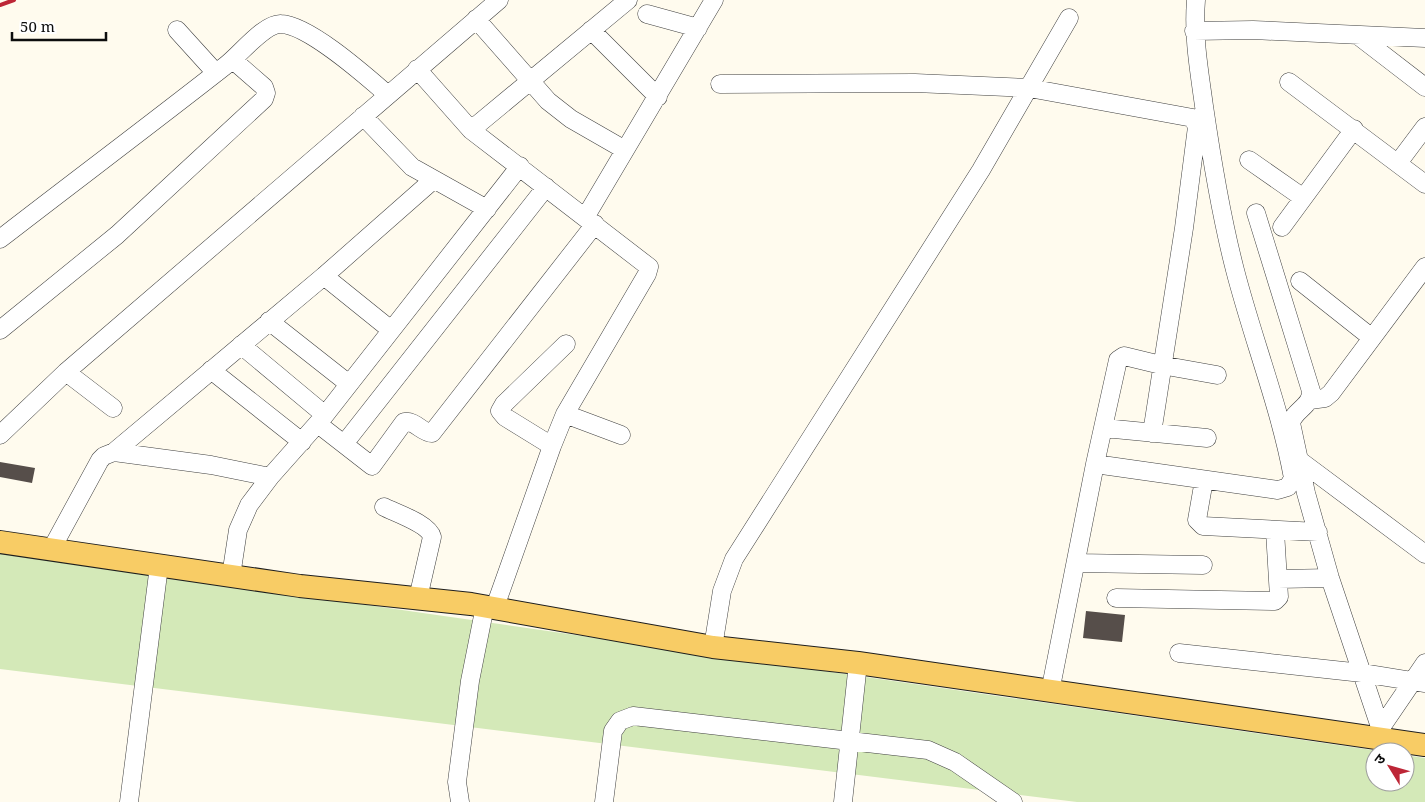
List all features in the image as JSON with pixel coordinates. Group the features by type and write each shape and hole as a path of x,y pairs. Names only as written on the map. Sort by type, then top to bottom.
{"main road":[{"path":"0,542 231,576 490,607 714,648 858,663 1050,692 1377,733 1425,746"}],"street":[{"path":"0,435 66,372 499,0"},
{"path":"471,130 628,0"},
{"path":"241,345 322,419 344,444 372,466 404,422 411,422 427,433 432,433 590,220 624,150 658,97 714,0"},
{"path":"1095,464 1278,490 1288,487 1293,478 1287,444 1235,272 1226,231 1208,132 1194,31 1196,0"},
{"path":"647,14 698,28"},
{"path":"714,648 722,591 734,559 981,170 1069,18"},
{"path":"476,19 529,81 559,110 624,150"},
{"path":"0,239 233,60 262,33 275,25 283,24 326,46 388,95"},
{"path":"177,30 216,73"},
{"path":"591,30 658,97"},
{"path":"1194,31 1253,30 1425,38"},
{"path":"1360,36 1425,87"},
{"path":"0,330 117,236 264,99 266,93 264,87 233,60"},
{"path":"417,69 471,130 649,267 647,274 565,414 490,607 470,681 458,773 457,790 460,802"},
{"path":"1289,82 1425,184"},
{"path":"720,84 915,83 1029,88 1190,116 1196,122 1197,127 1184,228 1161,365 1152,433"},
{"path":"363,116 412,167 487,209"},
{"path":"1398,163 1425,127"},
{"path":"1282,227 1302,197 1354,129"},
{"path":"1248,160 1302,197"},
{"path":"231,576 240,520 270,477 322,419 520,166"},
{"path":"51,550 100,460 104,456 114,452 324,276 433,180"},
{"path":"344,444 546,188"},
{"path":"1256,213 1311,395 1310,400 1292,420 1291,429 1330,578 1362,673 1377,733"},
{"path":"1310,400 1328,396 1425,267"},
{"path":"324,276 390,330"},
{"path":"1300,281 1372,338"},
{"path":"269,321 349,384"},
{"path":"552,446 501,414 500,411 504,404 566,344"},
{"path":"1050,692 1095,464 1119,358 1124,356 1217,375"},
{"path":"211,370 302,442"},
{"path":"66,372 113,408"},
{"path":"565,414 621,434"},
{"path":"1104,428 1207,438"},
{"path":"114,452 211,465 270,477"},
{"path":"1299,460 1425,554"},
{"path":"1204,480 1197,520 1200,524 1275,531 1318,532"},
{"path":"384,507 424,526 431,532 432,537 418,598"},
{"path":"1116,598 1271,602 1278,597 1275,531"},
{"path":"1076,563 1203,565"},
{"path":"128,802 159,566"},
{"path":"1278,579 1330,578"},
{"path":"1178,654 1362,673 1419,682"},
{"path":"844,802 858,663"},
{"path":"1377,733 1419,682 1425,663"},
{"path":"604,802 615,725 625,718 633,716 851,740 937,753 956,762 1012,802"}],"green space":[{"path":"0,552 1365,749 1365,792 1415,792 1415,756 1425,758 1425,802 1077,802 0,669"}],"building":[{"path":"0,462 35,468 32,483 0,477"},
{"path":"1086,611 1125,615 1122,642 1083,638"}],"railway":[{"path":"0,5 14,0"}]}
